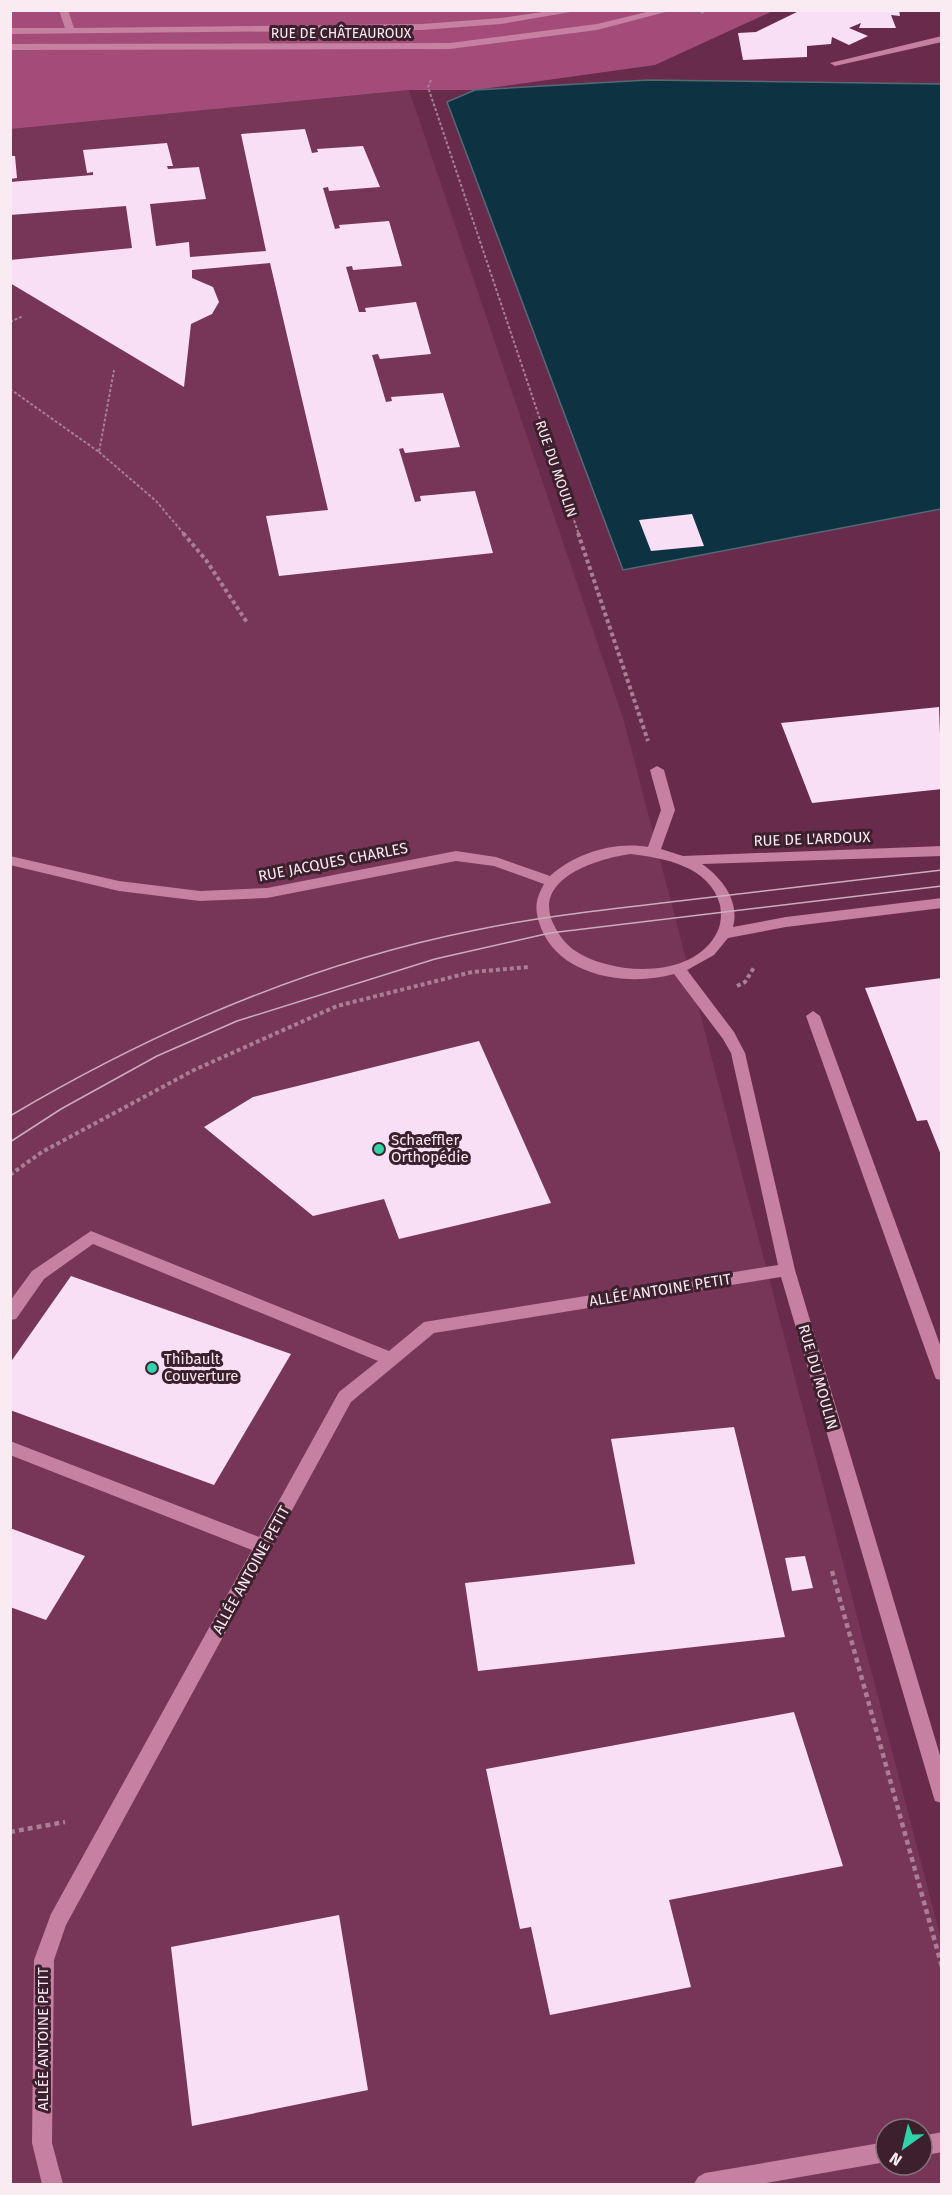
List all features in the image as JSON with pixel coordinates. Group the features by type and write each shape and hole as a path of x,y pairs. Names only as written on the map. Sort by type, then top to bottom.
{"street":[{"path":"63,10 70,31"},
{"name":"RUE DE CHÂTEAUROUX","path":"10,31 422,27 501,21 578,10"},
{"name":"RUE DE CHÂTEAUROUX","path":"10,47 450,46 597,27 669,10"},
{"path":"835,63 942,39"},
{"path":"653,852 668,810 657,770"},
{"path":"630,849 683,860 700,869 724,896 728,922 724,934 714,948 699,960 678,969 649,975 619,974 590,965 566,951 550,933 544,917 546,893 566,868 585,858 630,849"},
{"name":"RUE DE L'ARDOUX","path":"683,860 942,851"},
{"name":"RUE JACQUES CHARLES","path":"10,860 119,886 200,896 267,892 456,856 496,862 553,882"},
{"path":"724,934 786,922 942,903"},
{"name":"RUE DU MOULIN","path":"678,969 729,1036 738,1053 787,1270 942,1795"},
{"path":"813,1016 942,1374"},
{"path":"10,1314 38,1275 91,1237 392,1359"},
{"name":"ALLÉE ANTOINE PETIT","path":"52,2184 42,2144 44,1960 58,1921 345,1397 430,1327 787,1270"},
{"path":"10,1448 264,1546"},
{"path":"705,2184 874,2154"}],"path":[{"name":"RUE DU MOULIN","path":"428,87 657,770"},
{"path":"10,322 23,316"},
{"path":"99,452 114,370"},
{"path":"10,389 99,452 156,501 206,560 248,624"},
{"path":"739,985 745,982 756,964"},
{"path":"10,1175 42,1152 194,1070 337,1006 472,972 530,967 540,972"},
{"path":"831,1569 942,1967"}],"shaded area":[{"path":"11,11 773,11 655,65 475,90 409,90 11,129"},
{"path":"409,90 624,721 941,1939 941,2184 11,2184 11,129"}],"water":[{"path":"648,80 941,84 941,509 623,570 447,102 475,90"}],"building":[{"path":"801,10 899,10 900,16 891,15 896,28 859,28 861,23 849,28 868,36 849,45 832,37 831,44 807,46 807,57 743,60 738,33 756,32"},
{"path":"305,129 312,153 318,152 317,149 363,146 380,187 329,191 328,187 323,188 335,229 340,228 339,225 389,221 402,266 353,270 352,266 346,267 359,312 366,312 365,308 416,302 431,354 380,359 378,354 372,355 386,402 392,401 391,397 443,393 460,447 405,453 403,448 399,449 415,502 421,501 420,496 475,491 493,553 279,576 266,516 328,510 270,263 192,270 192,278 213,287 219,302 212,314 191,324 184,387 10,283 10,260 132,248 126,206 10,215 10,182 93,175 93,172 87,173 83,150 167,143 173,166 167,166 168,169 199,167 206,199 150,204 156,246 189,242 190,257 266,251 241,134"},
{"path":"10,156 15,156 17,178 10,179"},
{"path":"692,514 704,546 651,551 639,520"},
{"path":"939,707 942,789 812,803 781,723"},
{"path":"942,978 941,1155 927,1120 917,1121 865,988"},
{"name":"Schaeffler Orthopédie","path":"479,1041 551,1203 399,1239 384,1199 313,1216 204,1127 253,1097"},
{"name":"Thibault Couverture","path":"71,1276 291,1354 214,1485 10,1410 10,1363"},
{"path":"734,1427 785,1637 478,1671 465,1583 635,1564 611,1439"},
{"path":"10,1528 85,1556 46,1620 10,1607"},
{"path":"805,1556 813,1588 792,1591 785,1558"},
{"path":"794,1712 843,1866 669,1900 691,1987 550,2015 531,1927 520,1929 486,1769"},
{"path":"339,1915 368,2090 192,2126 171,1947"}],"tram line":[{"path":"10,1116 121,1055 235,1003 354,961 414,944 501,925 552,917 942,870"},
{"path":"10,1142 61,1109 157,1056 237,1021 435,959 550,933 942,886"}],"place":[{"name":"Schaeffler Orthopédie","path":"379,1149"},
{"name":"Thibault Couverture","path":"152,1368"}]}
